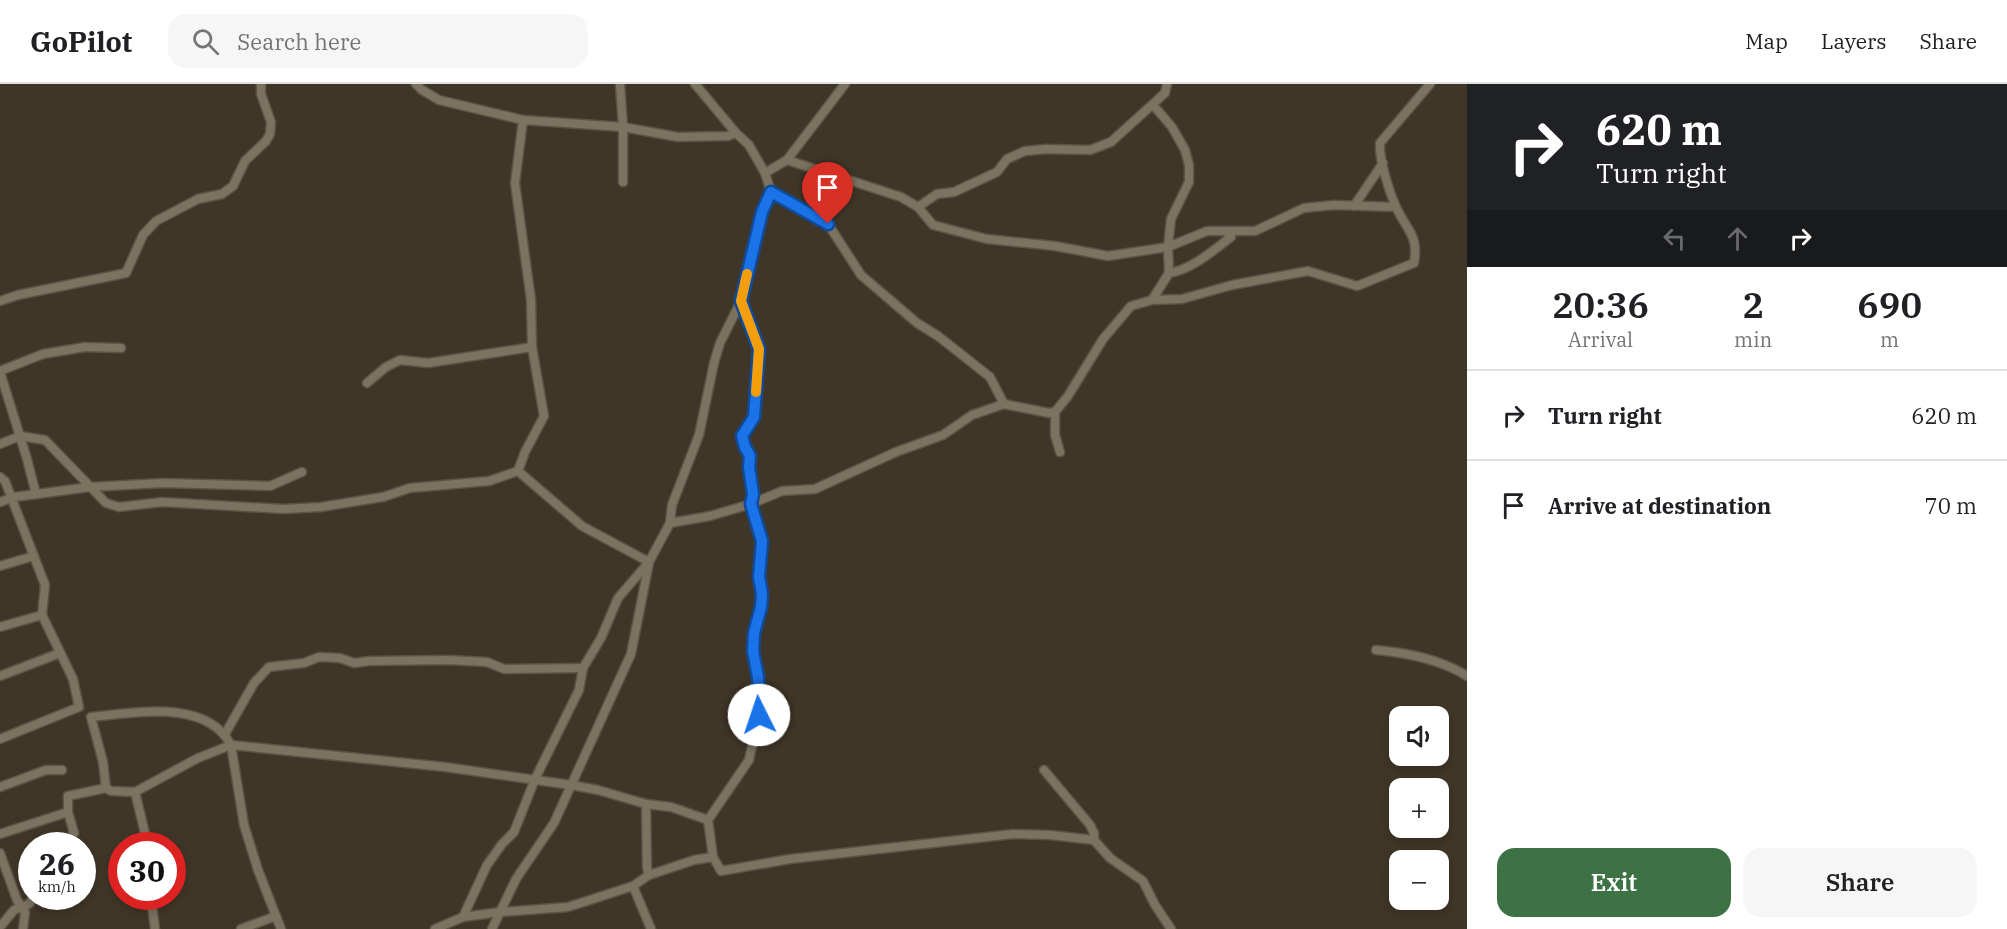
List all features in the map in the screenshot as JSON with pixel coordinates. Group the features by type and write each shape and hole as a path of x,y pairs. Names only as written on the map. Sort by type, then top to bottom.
{"street":[{"path":"0,301 18,295 126,273 143,235 156,221 198,199 222,194 233,186 245,161 266,141 270,134 271,122 261,94 261,84"},
{"path":"416,84 439,100 523,120 623,127 678,137 728,136 736,133"},
{"path":"620,84 623,182"},
{"path":"463,917 487,865 514,832 535,779 579,690 583,668 601,638 618,598 649,562 670,523 672,505 699,435 720,343 741,301 762,212 771,192 765,173 749,145 695,84"},
{"path":"765,173 787,160 845,84"},
{"path":"918,207 937,194 954,192 998,171 1007,159 1025,151 1090,150 1111,142 1165,93 1167,84"},
{"path":"1060,452 1055,435 1055,412 1068,396 1102,339 1131,306 1152,300 1182,299 1232,285 1308,271 1357,286 1414,263 1416,243 1396,207 1383,163 1380,143 1430,84"},
{"path":"1152,300 1169,273 1168,247 1171,219 1189,182 1189,165 1185,150 1172,128 1153,105"},
{"path":"518,471 544,416 532,347 531,300 515,183 523,120"},
{"path":"787,160 901,197 918,207 933,225 987,239 1055,246 1108,256 1168,247 1207,231 1255,231 1304,208 1396,207"},
{"path":"1354,206 1383,163"},
{"path":"771,192 828,224 861,275 917,323 938,336 990,377 1004,404"},
{"path":"1169,273 1193,263 1231,237 1225,231"},
{"path":"741,301 759,349 754,417 742,436 750,456 749,467 753,494 751,504 762,541 759,577 762,594 761,607 754,633 753,651 758,677 759,715 749,760 708,820 713,857 721,871 790,859 1013,834 1094,840"},
{"path":"36,494 0,371 43,354 85,347 121,348"},
{"path":"367,383 386,367 400,360 428,363 532,347"},
{"path":"670,523 710,516 751,504 782,491 815,489 896,452 943,435 972,415 1004,404 1049,413 1055,412"},
{"path":"0,444 20,436 45,440 106,503 119,507 162,502 283,509 321,507 383,497 410,488 489,481 518,471"},
{"path":"518,471 582,526 649,562"},
{"path":"0,502 11,498 90,487 163,483 270,486 302,472"},
{"path":"0,477 5,481 45,585 42,615 73,679 79,707 0,739"},
{"path":"0,566 34,556"},
{"path":"492,929 516,879 554,823 631,654 649,562"},
{"path":"0,627 42,615"},
{"path":"1376,650 1406,653 1454,668 1467,676"},
{"path":"0,676 60,653"},
{"path":"225,734 254,683 269,667 304,663 319,657 340,657 354,663 448,660 487,662 504,669 583,668"},
{"path":"106,788 103,762 91,717 151,711 181,712 201,719 225,734 231,745 244,825 258,870 281,929"},
{"path":"75,832 69,812 68,796 106,788 111,791 135,792 198,758 231,745 446,767 535,779 598,790 646,804 671,807 708,820"},
{"path":"0,787 46,771 62,770"},
{"path":"1044,771 1090,825 1094,833 1094,840 1110,858 1143,881 1171,929"},
{"path":"135,792 145,832"},
{"path":"646,804 649,875"},
{"path":"0,834 69,812"},
{"path":"0,853 18,902"},
{"path":"435,929 463,917 500,912 568,908 633,886 649,875 694,860 713,857"},
{"path":"633,886 651,929"},
{"path":"0,927 18,908"},
{"path":"23,910 23,929"},
{"path":"153,910 155,929"},
{"path":"241,929 276,916"}],"slow traffic":[{"path":"747,274 741,301 759,349 756,392"}],"route":[{"path":"759,715 758,677 753,651 754,633 761,607 759,567 762,541 751,504 753,494 749,467 750,456 742,436 754,417 759,349 741,301 762,212 771,192 828,224"}]}
